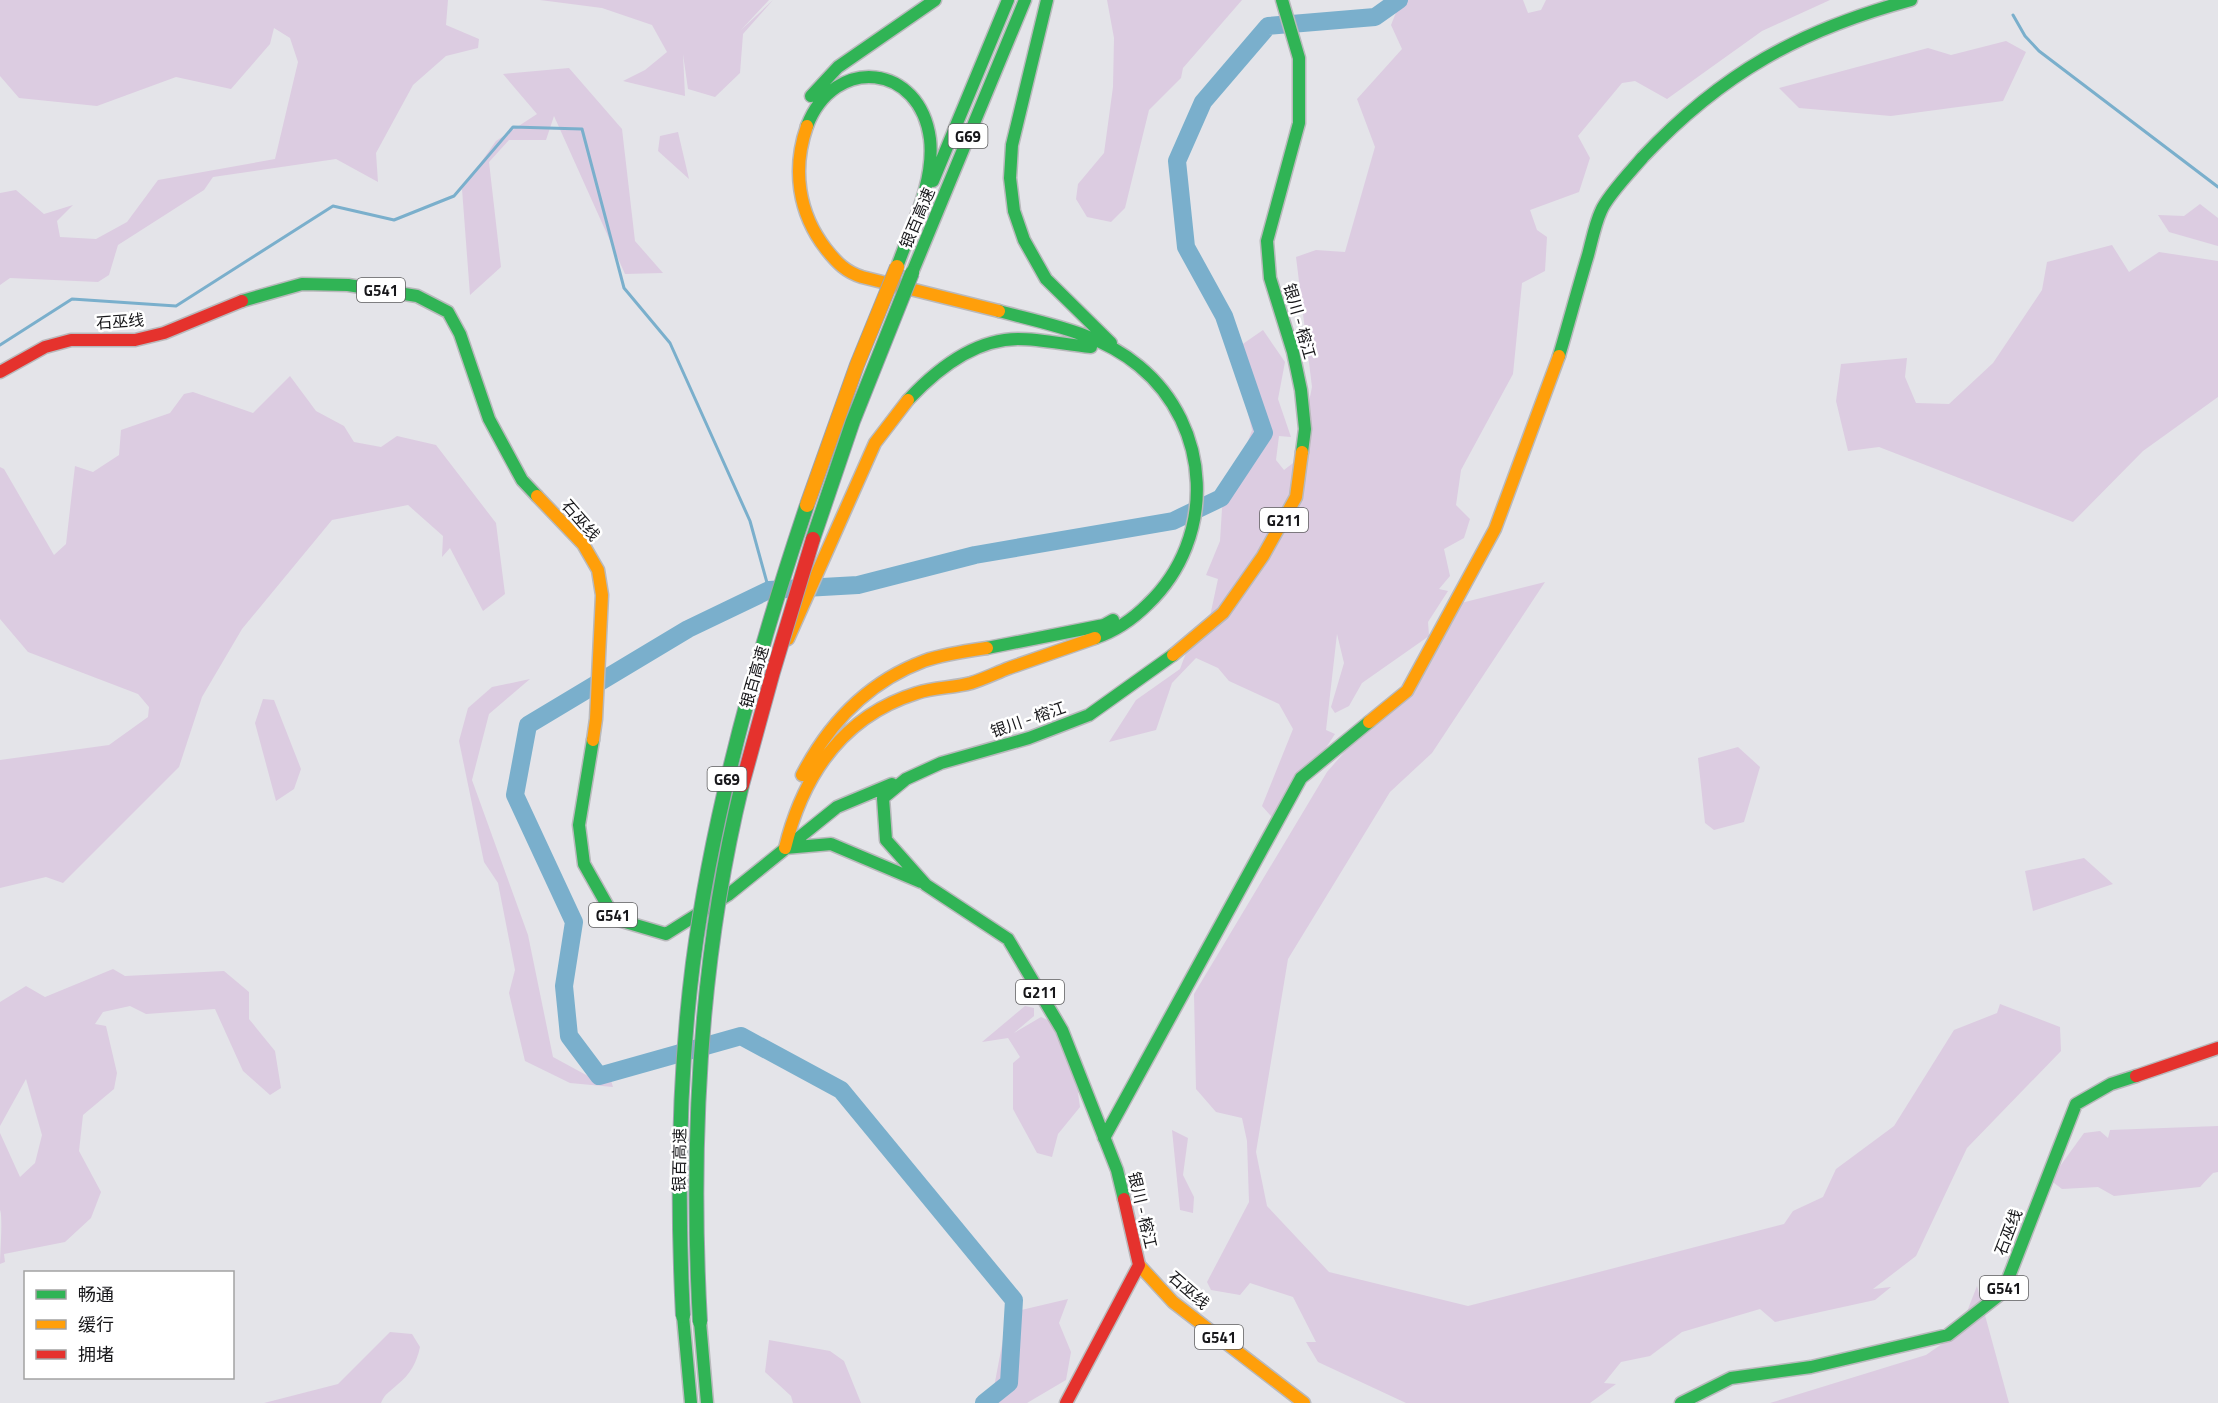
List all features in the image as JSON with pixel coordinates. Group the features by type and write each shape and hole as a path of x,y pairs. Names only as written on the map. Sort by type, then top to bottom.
{"main road":[{"path":"785,848 792,818 804,788 820,762 841,738 868,716 898,700 931,689 965,684 1108,634 1122,626 1148,606 1178,567 1197,506 1198,474 1171,417 1151,389 1126,366 1090,347 997,319 845,281 816,252 802,229 793,203 789,162 798,122 810,98 838,67 935,0"},
{"name":"银百高速","path":"691,1403 683,1316 679,1215 682,1084 693,964 711,854 743,717 793,544 836,417 1008,0"},
{"name":"银百高速","path":"707,1403 696,1265 695,1165 699,1065 716,916 734,818 793,600 828,488 867,379 1025,0"},
{"path":"1047,0 1012,145 1010,178 1014,211 1024,240 1046,279 1120,351 1153,378 1171,400 1185,427 1191,459"},
{"name":"银川 - 榕江","path":"1066,1403 1138,1265 1117,1170 1062,1030 1008,939 926,885 885,840 883,798 906,779 941,763 1029,738 1089,715 1157,669 1223,613 1263,556 1296,497 1305,429 1301,390 1293,352 1270,278 1267,241 1299,123 1299,58 1282,0"},
{"path":"1104,1138 1301,778 1407,692 1495,530 1553,376 1601,210 1606,202 1638,162 1668,130 1707,96 1750,65 1820,29 1870,10 1911,0"},
{"path":"897,267 930,174 926,120 913,97 892,82 866,77 849,79 825,92 818,102 807,125 799,156 799,188 806,213 816,236 832,257 849,273 999,310 1094,339 1120,351"},
{"name":"石巫线","path":"0,372 45,347 71,340 135,340 164,333 249,298 302,284 348,285 417,296 448,312 460,334 489,419 522,480 583,544 598,570 602,595 596,719 579,825 584,864 615,919 666,934 728,895 837,807 906,779"},
{"path":"773,673 875,443 894,415 916,390 958,359 991,344 1014,339 1090,347"},
{"path":"785,848 789,813 800,780 816,748 837,720 862,696 891,676 923,662 957,653 1104,625 1130,609 1152,588 1186,536"},
{"path":"785,848 831,844 926,885"},
{"name":"石巫线","path":"1681,1403 1731,1378 1811,1367 1948,1335 2003,1292 2076,1104 2111,1084 2218,1048"},
{"name":"石巫线","path":"1138,1265 1173,1302 1305,1403"}],"shaded area":[{"path":"0,0 448,0 446,25 479,39 478,48 446,56 413,85 376,153 378,182 336,159 213,177 204,190 118,245 109,275 98,282 10,278 0,285 0,193 16,190 44,214 73,205 57,221 60,237 96,239 127,222 158,180 275,159 298,62 290,38 274,28 270,44 231,89 176,77 97,106 19,98 0,76"},
{"path":"540,0 769,0 741,30 773,0 743,34 740,73 715,97 688,89 683,54 685,96 623,81 645,70 667,52 652,25 602,8"},
{"path":"1107,0 1242,0 1183,68 1181,78 1149,110 1125,208 1111,222 1087,217 1076,199 1078,184 1104,153 1113,87 1114,38"},
{"path":"1401,0 1523,0 1528,13 1541,10 1546,0 1830,0 1762,31 1667,99 1635,81 1622,83 1578,136 1590,158 1579,192 1530,210 1537,230 1547,237 1545,271 1522,283 1513,374 1461,470 1456,505 1470,519 1464,538 1444,549 1450,576 1439,589 1448,591 1428,622 1429,636 1362,683 1349,706 1335,713 1331,707 1344,663 1337,634 1326,730 1335,734 1277,823 1262,806 1293,729 1279,704 1229,681 1218,668 1196,658 1172,683 1156,730 1109,742 1136,700 1180,669 1187,650 1206,635 1218,579 1206,575 1220,541 1224,477 1240,463 1252,430 1237,367 1243,353 1237,348 1263,330 1285,362 1278,399 1291,437 1279,436 1276,460 1284,470 1297,460 1312,387 1296,257 1316,250 1345,252 1375,147 1357,99 1402,49 1391,25"},
{"path":"2006,41 2026,52 2003,101 1891,116 1799,108 1779,88 1928,48 1951,55"},
{"path":"569,68 622,129 635,241 663,273 625,274 554,116 546,140 509,140 489,162 501,267 470,295 462,189 496,141 537,114 503,74"},
{"path":"678,132 689,179 658,151 660,136"},
{"path":"2200,204 2218,218 2218,246 2169,232 2158,215 2184,216"},
{"path":"2112,245 2129,272 2159,252 2218,261 2218,397 2143,451 2073,522 1879,447 1848,451 1836,401 1841,364 1907,358 1905,377 1916,403 1949,404 1993,363 2042,290 2047,262"},
{"path":"290,376 316,411 344,426 354,442 381,447 397,436 436,445 496,523 505,594 483,611 450,548 442,557 443,536 408,505 332,520 242,629 202,697 179,767 63,883 46,877 0,888 0,760 109,745 148,717 149,707 138,694 28,652 0,619 0,467 4,469 54,555 66,544 75,466 93,472 119,455 121,430 170,413 184,394 193,392 253,413"},
{"path":"1545,582 1432,753 1390,792 1288,959 1256,1152 1267,1206 1329,1272 1468,1306 1784,1224 1793,1211 1823,1197 1836,1169 1894,1126 1954,1030 1997,1013 2000,1004 2060,1027 2061,1051 1967,1148 1916,1256 1873,1289 1891,1287 1875,1300 1775,1322 1760,1309 1682,1332 1650,1356 1621,1362 1604,1383 1616,1384 1590,1403 1406,1403 1318,1362 1306,1342 1316,1342 1293,1297 1250,1283 1240,1295 1211,1290 1207,1282 1249,1202 1247,1141 1242,1118 1216,1112 1196,1089 1194,994 1327,772 1442,640 1457,604"},
{"path":"530,679 489,714 472,780 528,935 553,1057 588,1076 610,1077 613,1087 570,1083 525,1061 509,993 515,970 498,883 484,862 459,741 468,708 492,687"},
{"path":"263,699 274,700 301,769 294,789 276,801 255,723"},
{"path":"1738,747 1760,767 1744,822 1714,830 1705,823 1698,758"},
{"path":"2084,858 2113,884 2033,911 2025,871"},
{"path":"113,969 125,976 224,971 249,992 249,1019 275,1051 281,1088 270,1095 243,1071 215,1009 146,1014 130,1006 103,1012 95,1024 106,1026 117,1073 114,1089 83,1115 79,1151 101,1192 91,1218 65,1242 4,1254 5,1262 0,1264 0,1133 20,1177 35,1163 42,1135 26,1079 0,1126 0,1002 26,986 45,997"},
{"path":"1025,1006 1034,1008 1034,1016 1014,1033 1041,1017 1050,1021 1085,1090 1078,1093 1080,1107 1058,1134 1052,1157 1037,1153 1013,1109 1013,1063 1020,1057 1008,1038 982,1042"},
{"path":"2218,1126 2218,1172 2213,1173 2200,1187 2114,1196 2098,1187 2062,1189 2050,1180 2084,1133 2100,1131 2108,1138 2110,1130"},
{"path":"1172,1130 1188,1138 1183,1175 1194,1197 1193,1213 1180,1210"},
{"path":"1977,1286 2009,1403 1770,1403 1926,1355 1959,1332"},
{"path":"1068,1299 1059,1323 1071,1352 1066,1380 1027,1403 991,1403 1008,1313"},
{"path":"390,1332 412,1334 420,1347 409,1373 386,1395 381,1403 264,1403 338,1384"},
{"path":"769,1340 830,1351 844,1361 861,1403 793,1403 791,1396 765,1372"}],"waterway":[{"path":"984,1403 1009,1383 1014,1300 841,1090 741,1036 599,1076 569,1036 564,986 574,922 515,795 528,725 688,629 769,590 858,585 975,555 1173,521 1221,498 1264,433 1224,316 1186,247 1177,161 1203,102 1268,26 1375,17 1399,0"},
{"path":"2013,15 2025,36 2039,51 2218,187"},
{"path":"0,345 72,299 176,306 333,206 394,220 454,196 513,127 582,129 624,288 670,343 750,521 769,590"}],"traffic: fast":[{"path":"811,96 838,67 935,0"},
{"path":"933,181 1008,0"},
{"path":"912,273 1025,0"},
{"path":"1047,0 1012,145 1010,178 1014,211 1024,240 1046,279 1111,343"},
{"path":"1282,0 1299,58 1299,123 1267,241 1270,278 1293,352 1301,390 1305,429 1302,452"},
{"path":"1559,356 1599,216 1620,183 1643,157 1703,101 1733,78 1765,58 1833,25 1911,0"},
{"path":"807,126 820,103 837,87 856,79 875,77 894,83 910,95 923,114 930,139 929,172 921,204 897,267"},
{"path":"813,539 853,421 912,273"},
{"path":"242,301 302,284 348,285 417,296 448,312 460,334 489,419 522,480 537,496"},
{"path":"999,311 1072,331 1107,345 1124,355 1139,366 1163,391 1181,419 1192,450 1197,483 1195,516 1186,547 1170,577 1148,604 1124,624 1095,638"},
{"path":"908,400 957,358 986,344 1018,339 1091,347"},
{"path":"683,1316 680,1139 684,1051 693,963 712,847 739,731 771,617 807,505"},
{"path":"987,648 1104,625 1113,620"},
{"path":"1124,1199 1117,1170 1062,1030 1008,939 926,885 886,840 883,798 906,779 941,763 1029,738 1089,715 1173,655"},
{"path":"1104,1138 1301,778 1369,722"},
{"path":"593,740 579,825 584,864 615,919 666,934 728,895 837,807 892,784"},
{"path":"700,1322 696,1187 701,1052 716,918 727,851 742,785"},
{"path":"785,848 831,844 921,882"},
{"path":"1681,1403 1731,1378 1811,1367 1948,1335 2003,1292 2076,1104 2111,1084 2136,1076"},
{"path":"683,1316 691,1403"},
{"path":"700,1322 707,1403"}],"traffic: slow":[{"path":"807,126 800,158 800,190 809,221 826,249 838,263 846,270 862,277 999,311"},
{"path":"807,505 857,365 897,267"},
{"path":"1369,722 1407,691 1495,529 1559,356"},
{"path":"788,639 875,443 908,400"},
{"path":"1173,655 1223,613 1263,556 1296,497 1302,452"},
{"path":"537,496 583,544 598,570 602,595 593,740"},
{"path":"785,848 793,821 815,773 847,733 868,717 891,703 917,693 971,683 1095,638"},
{"path":"802,775 838,722 852,706 885,680 924,661 987,648"},
{"path":"1139,1265 1173,1302 1304,1403"}],"traffic: jam":[{"path":"0,372 45,347 71,340 135,340 164,333 242,301"},
{"path":"742,785 813,539"},
{"path":"2136,1076 2218,1048"},
{"path":"1066,1403 1139,1265 1124,1199"}]}
